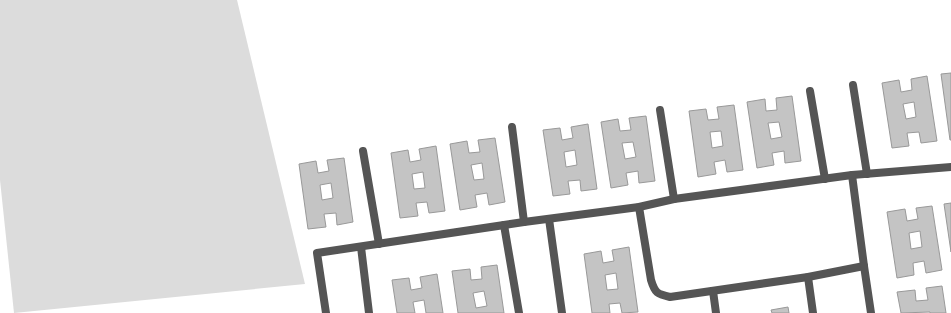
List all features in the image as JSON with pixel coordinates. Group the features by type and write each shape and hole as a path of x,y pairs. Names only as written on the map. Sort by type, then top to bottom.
{"lane":[{"path":"853,85 867,174"},
{"path":"810,91 825,179"},
{"path":"660,110 674,199"},
{"path":"512,127 524,222"},
{"path":"363,151 379,244"},
{"path":"326,313 317,252 639,207 674,199 852,175 951,166"},
{"path":"852,175 871,313"},
{"path":"639,207 651,280 654,290 659,295 670,297 713,291 808,277 864,266"},
{"path":"550,219 562,313"},
{"path":"504,225 518,313"},
{"path":"360,247 369,313"},
{"path":"808,277 813,313"},
{"path":"713,291 716,313"}],"shaded area":[{"path":"0,0 237,0 305,284 14,313 0,180"}],"building":[{"path":"951,73 951,140 950,140 941,74"},
{"path":"927,76 937,141 921,143 919,132 907,133 909,146 892,148 882,83 899,80 901,92 912,90 911,79","holes":["914,102 916,117 906,119 903,104"]},
{"path":"792,96 801,161 785,163 784,151 772,153 774,165 757,168 747,102 765,99 766,111 777,110 776,98","holes":["779,122 782,137 771,139 768,123"]},
{"path":"734,105 743,170 727,172 725,160 714,162 716,174 698,177 689,111 706,109 708,120 719,119 717,107","holes":["721,131 723,146 712,148 710,132"]},
{"path":"646,116 655,181 639,183 638,171 626,173 628,185 611,188 601,122 618,119 620,131 631,130 629,118","holes":["633,142 636,157 625,159 622,143"]},
{"path":"588,124 597,189 581,191 580,180 568,181 570,194 553,196 543,130 560,128 562,140 573,138 571,127","holes":["575,150 577,165 566,167 564,152"]},
{"path":"495,138 505,202 489,205 487,193 475,195 477,207 460,210 450,144 467,141 469,153 480,152 478,140","holes":["482,163 484,179 474,180 471,165"]},
{"path":"436,146 445,211 429,213 427,202 416,203 418,216 400,218 391,153 408,150 410,162 421,160 419,149","holes":["423,172 425,188 414,189 412,174"]},
{"path":"344,158 353,222 337,225 336,213 324,214 326,227 308,229 299,164 316,161 318,173 329,171 327,160","holes":["331,183 333,198 322,200 320,185"]},
{"path":"951,203 951,252 944,204"},
{"path":"932,206 942,270 926,273 924,261 913,263 914,275 897,278 887,212 905,209 907,221 918,219 916,208","holes":["920,231 922,247 911,249 909,233"]},
{"path":"629,247 638,312 622,313 620,303 609,304 610,313 592,313 584,254 601,251 603,263 614,261 612,250","holes":["616,273 618,289 607,290 605,275"]},
{"path":"497,265 504,313 458,313 452,271 470,269 471,280 482,279 481,267","holes":["484,291 487,306 476,308 473,293"]},
{"path":"437,274 443,313 426,313 424,300 413,302 415,313 397,313 392,280 409,278 411,290 422,288 420,277"},
{"path":"942,286 946,313 901,313 897,292 915,290 916,301 928,300 926,288"},
{"path":"788,307 789,313 772,313 771,310"}]}
